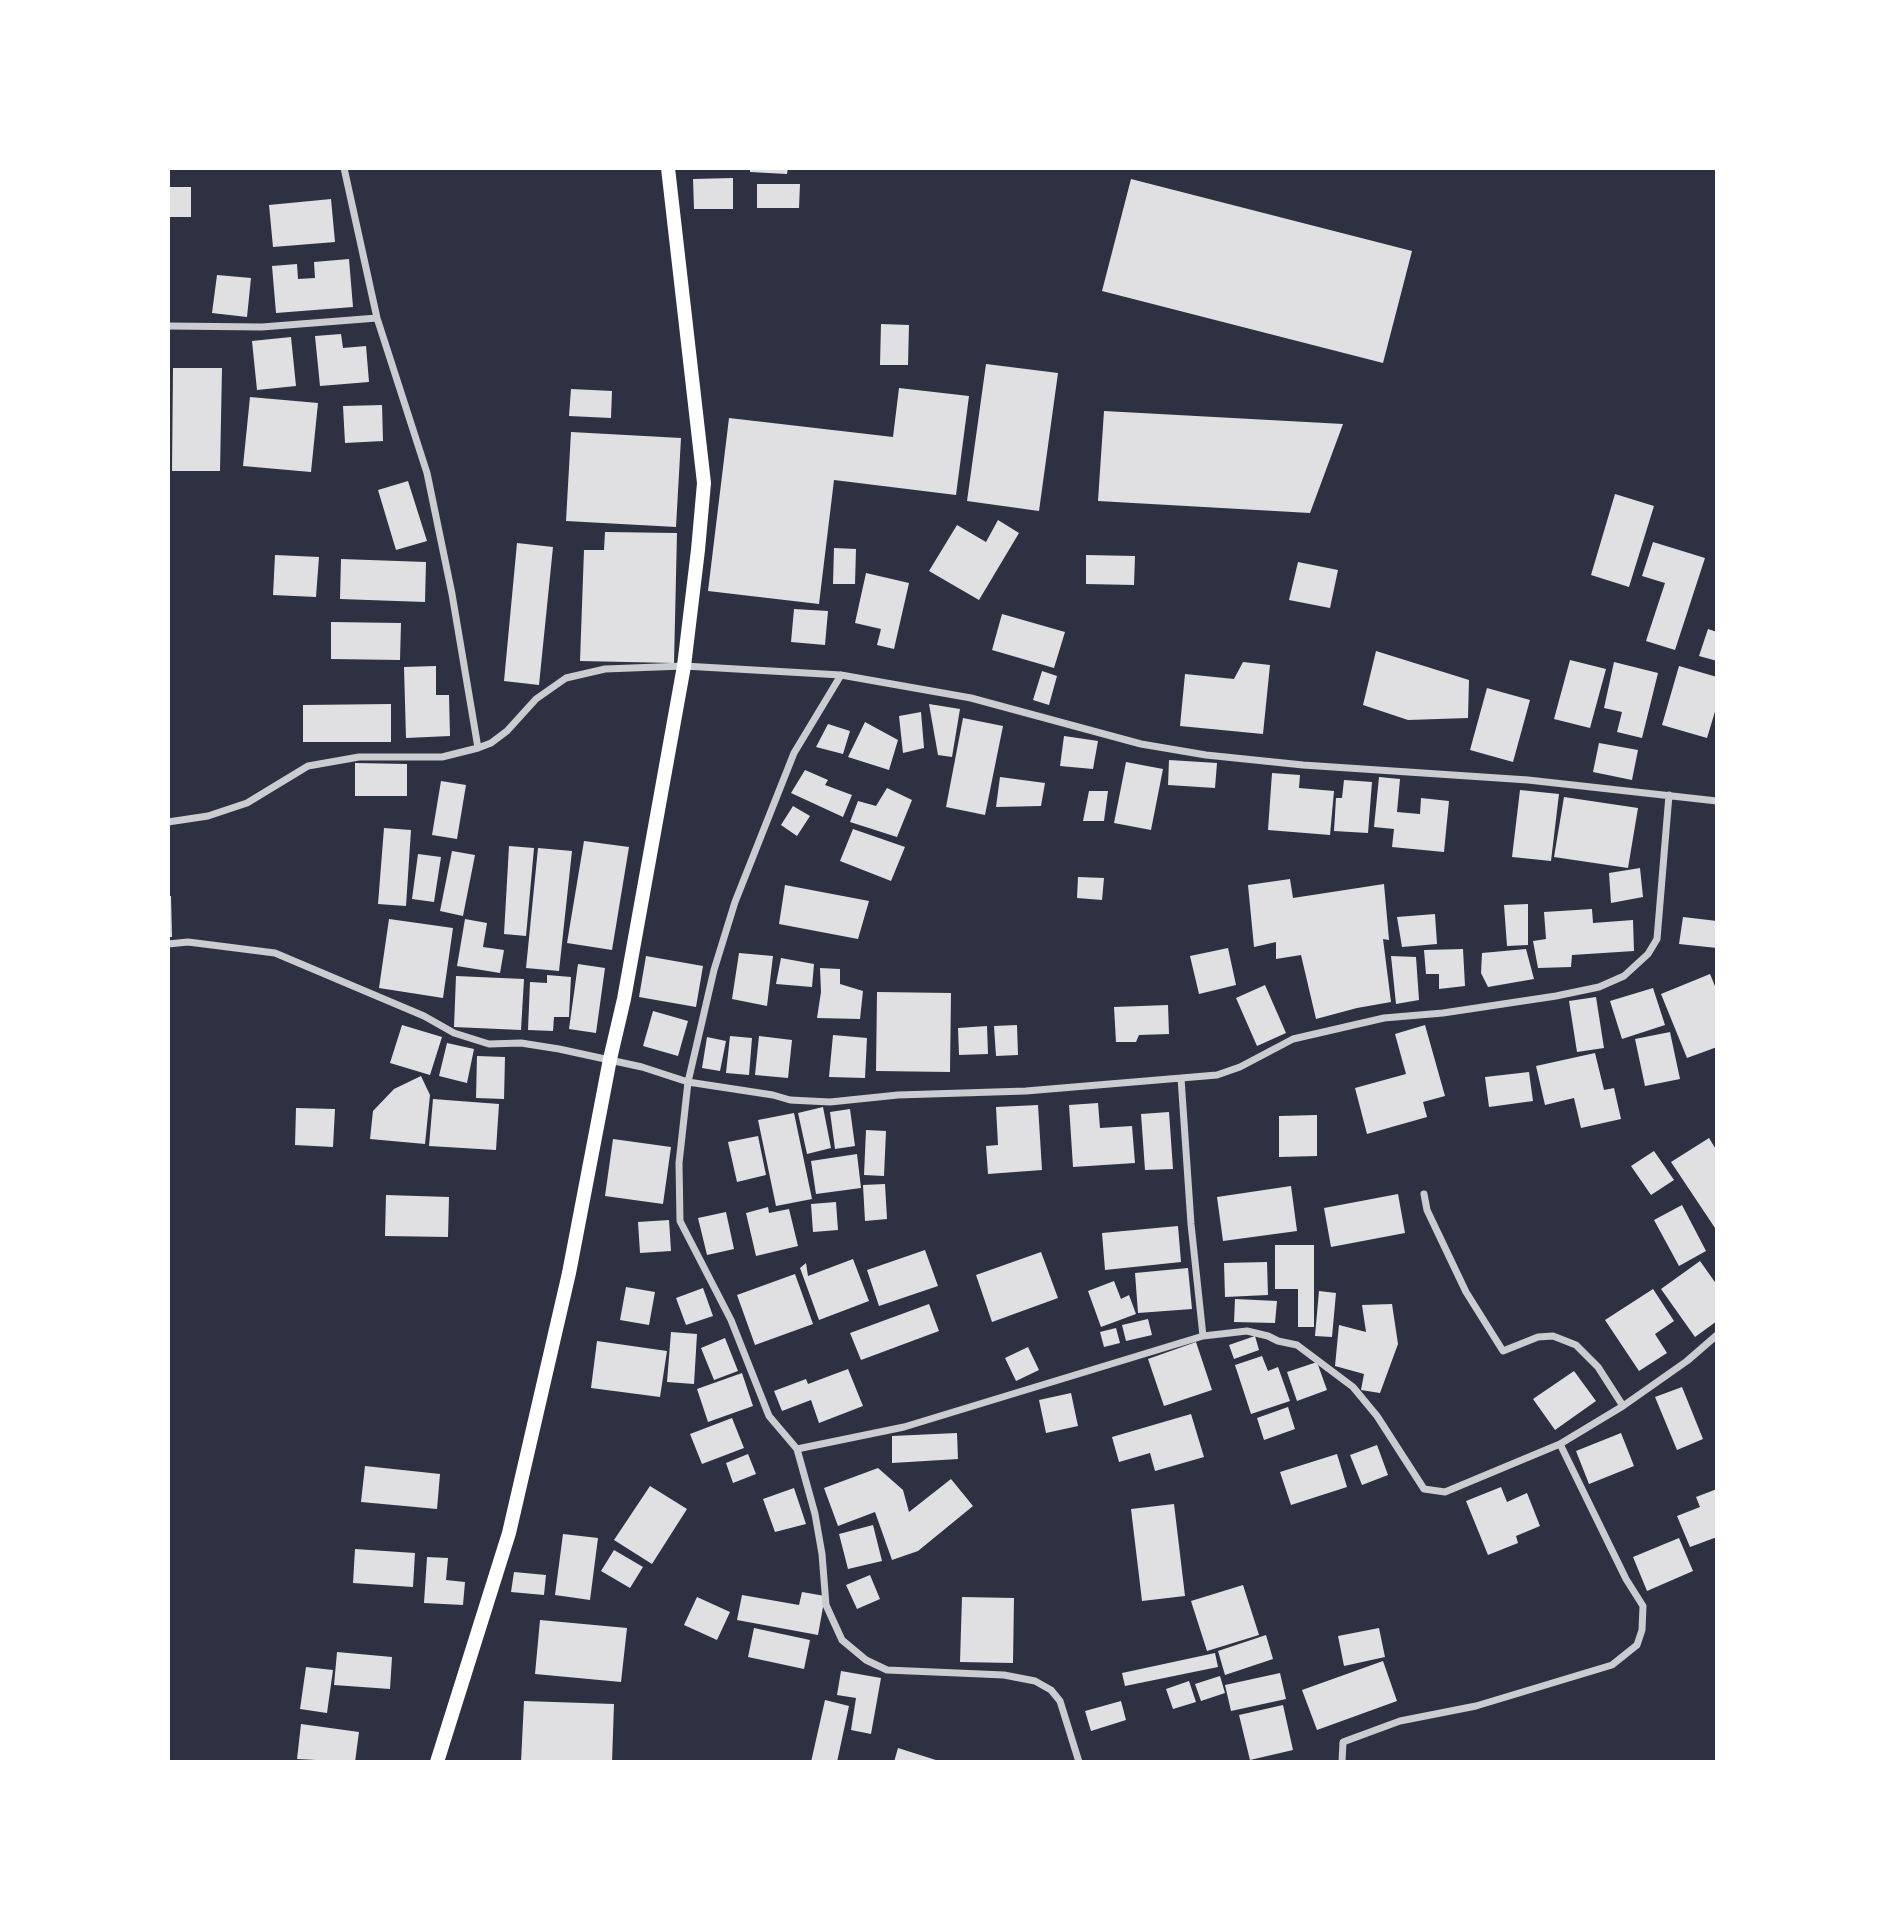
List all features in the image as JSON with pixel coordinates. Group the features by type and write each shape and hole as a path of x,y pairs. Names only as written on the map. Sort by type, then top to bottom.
{"main road":[{"path":"437,1762 509,1533 569,1273 624,999 684,666 704,483 668,168"}],"street":[{"path":"344,168 377,318 427,473 452,594 478,748"},
{"path":"168,326 262,327 377,318"},
{"path":"168,822 208,816 247,803 308,766 359,757 442,757 478,748 491,743 507,731 536,699 566,678 604,669 684,666 841,675 971,698 1141,744 1206,755 1303,765 1528,780 1717,801"},
{"path":"841,675 794,753 734,902 714,970 688,1082 679,1163 680,1221 731,1320 769,1416 797,1448 815,1514 822,1554 826,1605 842,1640 866,1660 887,1670 1004,1675 1035,1681 1051,1690 1060,1701 1079,1762"},
{"path":"168,944 188,942 275,953 424,1016 454,1033 489,1044 521,1043 610,1059 688,1082 773,1094 790,1100 830,1102 898,1095 1026,1091 1216,1075 1240,1067 1293,1039 1384,1018 1443,1013 1566,994 1599,987 1625,976 1648,954 1657,939 1669,795"},
{"path":"1181,1078 1191,1224 1203,1336"},
{"path":"1424,1194 1427,1210 1466,1292 1503,1351 1545,1336 1553,1336 1576,1345 1598,1367 1623,1406"},
{"path":"797,1448 904,1427 1203,1336 1247,1331 1297,1345 1319,1359 1353,1387 1377,1416 1424,1489 1445,1492 1560,1444 1623,1406 1687,1361 1717,1335"},
{"path":"1342,1762 1342,1741 1400,1721 1476,1706 1612,1665 1637,1645 1642,1630 1643,1606 1626,1579 1560,1444"}],"building":[{"path":"750,168 788,168 787,174 750,172"},
{"path":"733,178 733,209 694,209 693,179"},
{"path":"1131,179 1412,251 1383,363 1102,291"},
{"path":"757,184 800,184 799,208 757,208"},
{"path":"168,187 191,187 191,217 168,217"},
{"path":"331,199 335,242 273,247 269,205"},
{"path":"349,259 353,307 276,313 272,266 297,264 298,279 315,278 314,262"},
{"path":"217,275 251,278 247,317 212,313"},
{"path":"881,324 909,325 908,365 880,365"},
{"path":"341,334 343,348 366,346 369,382 320,386 315,336"},
{"path":"291,337 296,386 257,390 252,341"},
{"path":"986,364 1058,373 1039,511 967,501"},
{"path":"173,368 222,368 220,471 172,471"},
{"path":"899,388 969,396 956,495 834,480 819,604 708,591 729,418 893,437"},
{"path":"571,389 612,391 611,418 569,416"},
{"path":"250,397 318,403 311,472 243,466"},
{"path":"382,405 383,441 345,443 343,406"},
{"path":"1104,411 1343,424 1310,513 1098,501"},
{"path":"571,432 681,438 676,527 566,521"},
{"path":"408,481 427,541 396,550 378,490"},
{"path":"1615,494 1654,506 1629,587 1591,575"},
{"path":"998,520 1019,533 979,600 929,571 957,525 986,542"},
{"path":"605,532 677,533 674,663 580,661 584,550 604,550"},
{"path":"1653,542 1705,558 1675,650 1646,641 1665,583 1642,576"},
{"path":"517,543 553,547 539,685 504,681"},
{"path":"834,548 856,549 855,584 833,584"},
{"path":"275,555 319,557 316,597 273,595"},
{"path":"1086,555 1135,556 1134,585 1086,584"},
{"path":"341,559 426,562 425,602 340,599"},
{"path":"1298,562 1338,570 1330,608 1289,600"},
{"path":"866,573 909,583 894,649 877,645 881,629 855,623"},
{"path":"794,609 828,611 825,645 791,642"},
{"path":"1002,614 1065,632 1054,668 992,650"},
{"path":"331,622 401,623 400,660 331,659"},
{"path":"1708,629 1717,632 1717,661 1699,656"},
{"path":"1376,651 1469,680 1468,718 1408,720 1363,705"},
{"path":"1570,660 1606,669 1590,728 1554,719"},
{"path":"1243,662 1270,665 1263,734 1180,726 1185,674 1234,679"},
{"path":"1614,662 1658,673 1642,738 1617,732 1622,712 1604,708"},
{"path":"436,666 436,695 449,695 450,736 406,738 404,667"},
{"path":"1679,666 1717,677 1717,705 1707,738 1662,725"},
{"path":"1042,671 1057,676 1049,705 1033,700"},
{"path":"1487,688 1530,700 1513,762 1470,750"},
{"path":"391,704 391,742 303,742 303,705"},
{"path":"929,704 960,709 952,757 938,755"},
{"path":"921,712 924,748 903,753 899,716"},
{"path":"963,718 1003,726 985,815 946,807"},
{"path":"865,722 898,740 889,770 848,757"},
{"path":"828,724 850,731 843,754 816,747"},
{"path":"1064,736 1098,741 1093,769 1060,766"},
{"path":"1599,743 1638,750 1632,780 1593,772"},
{"path":"1169,760 1217,763 1215,788 1168,785"},
{"path":"1126,762 1163,769 1151,830 1114,823"},
{"path":"355,763 407,764 407,796 355,796"},
{"path":"805,770 828,780 825,785 852,795 843,817 791,793"},
{"path":"1272,773 1300,775 1299,788 1334,791 1330,835 1268,830"},
{"path":"1000,777 1045,783 1041,806 996,807"},
{"path":"1379,777 1400,779 1397,812 1420,814 1421,798 1449,801 1444,852 1392,847 1394,829 1374,827"},
{"path":"1344,780 1372,782 1368,833 1334,831 1336,798 1342,798"},
{"path":"441,781 466,785 457,839 432,835"},
{"path":"887,788 912,800 897,837 850,822 858,801 876,806"},
{"path":"1520,790 1559,794 1551,861 1512,857"},
{"path":"1089,791 1108,791 1104,821 1083,821"},
{"path":"1564,797 1638,808 1628,868 1554,857"},
{"path":"793,806 810,816 797,836 781,825"},
{"path":"384,828 411,830 406,906 378,904"},
{"path":"853,829 905,847 891,881 840,861"},
{"path":"584,841 629,847 612,950 567,943"},
{"path":"509,846 534,848 526,936 504,934"},
{"path":"538,848 572,851 559,971 526,968"},
{"path":"452,851 475,855 463,916 440,911"},
{"path":"418,854 441,857 434,902 412,899"},
{"path":"1640,868 1643,897 1611,903 1609,873"},
{"path":"1078,877 1104,878 1102,900 1077,898"},
{"path":"1290,879 1293,898 1384,884 1389,940 1383,939 1391,1002 1316,1019 1301,955 1276,959 1276,942 1254,947 1248,885"},
{"path":"785,885 869,901 858,939 779,924"},
{"path":"168,896 171,896 172,937 168,937"},
{"path":"1528,904 1528,945 1507,946 1504,905"},
{"path":"1592,909 1593,923 1633,920 1634,951 1572,955 1571,967 1538,968 1533,941 1546,939 1544,912"},
{"path":"1435,914 1437,944 1402,947 1397,917"},
{"path":"1683,917 1717,921 1717,948 1679,944"},
{"path":"389,919 453,928 443,998 379,988"},
{"path":"465,919 487,923 483,947 504,950 500,973 457,966"},
{"path":"1228,948 1236,985 1199,994 1190,956"},
{"path":"1463,949 1465,986 1439,989 1439,974 1426,974 1424,950"},
{"path":"1526,949 1534,979 1488,987 1481,973 1482,953"},
{"path":"739,953 773,956 767,1006 732,999"},
{"path":"646,956 703,966 696,1007 639,997"},
{"path":"1391,956 1416,957 1419,1000 1396,1004"},
{"path":"781,958 814,964 812,987 776,984"},
{"path":"578,964 605,968 596,1033 569,1029"},
{"path":"820,968 840,969 840,984 863,991 860,1019 817,1018 821,992"},
{"path":"1710,974 1717,991 1717,1047 1687,1058 1661,994"},
{"path":"547,975 571,977 569,1017 554,1017 553,1031 528,1030 530,982 547,983"},
{"path":"456,976 524,979 521,1030 454,1027"},
{"path":"1265,985 1286,1033 1257,1046 1236,998"},
{"path":"1653,988 1665,1025 1622,1039 1610,1001"},
{"path":"877,992 951,993 950,1072 876,1071"},
{"path":"1596,997 1604,1048 1577,1052 1569,1001"},
{"path":"1168,1005 1169,1034 1139,1035 1136,1042 1116,1042 1114,1007"},
{"path":"653,1011 688,1021 678,1056 643,1046"},
{"path":"402,1025 442,1037 430,1075 390,1063"},
{"path":"1017,1025 1018,1055 996,1056 994,1026"},
{"path":"1425,1025 1445,1096 1423,1102 1427,1117 1367,1134 1355,1088 1406,1074 1395,1034"},
{"path":"987,1026 988,1054 959,1055 958,1028"},
{"path":"1670,1032 1680,1079 1645,1086 1635,1039"},
{"path":"833,1035 867,1038 865,1078 829,1077"},
{"path":"730,1036 752,1038 749,1075 726,1073"},
{"path":"759,1036 792,1040 788,1078 755,1075"},
{"path":"707,1037 726,1041 720,1071 702,1068"},
{"path":"447,1043 474,1049 467,1083 439,1076"},
{"path":"1595,1053 1604,1090 1614,1088 1621,1119 1581,1128 1574,1098 1545,1105 1536,1066"},
{"path":"477,1056 505,1057 504,1099 476,1098"},
{"path":"1529,1072 1533,1101 1489,1107 1485,1077"},
{"path":"421,1076 430,1095 425,1144 370,1139 373,1111 394,1089"},
{"path":"433,1099 499,1104 496,1150 429,1146"},
{"path":"1098,1103 1100,1128 1132,1126 1135,1163 1073,1167 1069,1105"},
{"path":"1038,1105 1042,1170 988,1174 986,1146 998,1145 996,1107"},
{"path":"823,1107 831,1148 807,1154 798,1113"},
{"path":"296,1108 335,1109 333,1147 295,1145"},
{"path":"850,1109 855,1146 835,1149 830,1112"},
{"path":"1169,1112 1173,1169 1145,1170 1141,1114"},
{"path":"794,1113 812,1199 776,1206 758,1120"},
{"path":"1317,1115 1317,1156 1279,1157 1279,1116"},
{"path":"866,1130 886,1131 884,1176 864,1175"},
{"path":"758,1136 766,1175 737,1182 728,1142"},
{"path":"1709,1138 1717,1151 1717,1231 1671,1162"},
{"path":"613,1139 671,1147 663,1204 605,1196"},
{"path":"1654,1151 1674,1180 1651,1195 1631,1166"},
{"path":"857,1154 861,1188 816,1194 811,1161"},
{"path":"885,1184 887,1219 865,1221 863,1185"},
{"path":"1291,1186 1297,1231 1223,1241 1217,1197"},
{"path":"1398,1194 1405,1233 1331,1247 1324,1208"},
{"path":"386,1195 449,1197 448,1237 385,1236"},
{"path":"836,1202 838,1230 813,1232 811,1204"},
{"path":"1682,1205 1706,1251 1679,1266 1654,1220"},
{"path":"768,1207 769,1213 789,1209 798,1246 756,1256 746,1213"},
{"path":"726,1212 734,1249 707,1255 698,1218"},
{"path":"669,1220 671,1251 640,1253 638,1222"},
{"path":"1178,1226 1181,1262 1105,1270 1102,1233"},
{"path":"1275,1245 1314,1245 1314,1327 1298,1327 1298,1289 1275,1289"},
{"path":"925,1250 938,1286 879,1306 867,1270"},
{"path":"1041,1252 1058,1298 992,1322 976,1275"},
{"path":"853,1259 869,1301 819,1320 800,1268 806,1263 808,1276"},
{"path":"1700,1261 1717,1285 1717,1321 1695,1337 1661,1289"},
{"path":"1267,1262 1268,1295 1225,1297 1224,1263"},
{"path":"1188,1268 1192,1309 1138,1313 1135,1273"},
{"path":"795,1274 813,1324 755,1345 737,1295"},
{"path":"1114,1281 1121,1299 1129,1295 1136,1314 1101,1327 1088,1291"},
{"path":"626,1287 655,1292 649,1325 620,1320"},
{"path":"703,1288 713,1316 686,1325 676,1298"},
{"path":"1653,1289 1674,1321 1655,1334 1667,1353 1639,1371 1605,1320"},
{"path":"1319,1291 1336,1293 1332,1337 1315,1336"},
{"path":"1235,1299 1277,1301 1275,1323 1234,1322"},
{"path":"929,1304 939,1331 861,1360 850,1333"},
{"path":"1392,1304 1398,1344 1380,1393 1361,1390 1364,1374 1335,1366 1339,1325 1366,1332 1362,1305"},
{"path":"1148,1319 1152,1335 1126,1341 1122,1325"},
{"path":"1116,1328 1120,1343 1104,1347 1100,1332"},
{"path":"671,1332 697,1334 694,1384 667,1382"},
{"path":"1255,1336 1259,1350 1234,1359 1229,1345"},
{"path":"725,1338 738,1371 714,1380 701,1348"},
{"path":"597,1341 667,1351 660,1397 591,1388"},
{"path":"1196,1342 1212,1390 1164,1406 1148,1359"},
{"path":"1028,1347 1039,1370 1016,1381 1005,1358"},
{"path":"1262,1356 1268,1371 1278,1367 1290,1401 1251,1414 1235,1365"},
{"path":"1317,1362 1327,1390 1297,1401 1287,1372"},
{"path":"848,1369 863,1406 819,1423 811,1400 782,1411 774,1391 806,1379 808,1384"},
{"path":"1574,1371 1596,1401 1555,1430 1533,1399"},
{"path":"742,1373 753,1406 708,1422 697,1389"},
{"path":"1682,1387 1703,1439 1677,1450 1655,1397"},
{"path":"1071,1393 1078,1426 1046,1433 1039,1400"},
{"path":"1288,1407 1295,1429 1264,1440 1257,1418"},
{"path":"1191,1414 1204,1457 1155,1471 1150,1453 1119,1462 1112,1437"},
{"path":"732,1418 744,1448 702,1464 690,1434"},
{"path":"957,1433 958,1459 892,1463 892,1436"},
{"path":"1621,1433 1634,1466 1589,1484 1576,1451"},
{"path":"1377,1445 1388,1475 1362,1485 1350,1455"},
{"path":"748,1454 756,1474 733,1483 726,1463"},
{"path":"1337,1454 1347,1487 1291,1505 1280,1472"},
{"path":"365,1466 440,1474 437,1509 361,1502"},
{"path":"878,1468 903,1490 909,1512 951,1479 973,1506 918,1551 892,1560 875,1512 838,1526 824,1488"},
{"path":"650,1486 687,1509 652,1564 614,1540"},
{"path":"1501,1487 1507,1502 1527,1493 1540,1526 1516,1536 1518,1543 1488,1555 1466,1501"},
{"path":"794,1488 806,1524 775,1532 763,1499"},
{"path":"1717,1489 1717,1537 1690,1547 1677,1516 1700,1507 1696,1497"},
{"path":"1174,1504 1185,1596 1142,1601 1131,1509"},
{"path":"873,1525 882,1561 848,1569 839,1534"},
{"path":"563,1534 598,1538 590,1600 555,1595"},
{"path":"1679,1538 1693,1571 1647,1591 1633,1557"},
{"path":"355,1549 415,1553 413,1587 353,1583"},
{"path":"614,1550 643,1567 630,1588 601,1571"},
{"path":"427,1557 448,1558 446,1580 465,1582 463,1605 424,1603"},
{"path":"514,1572 546,1575 544,1595 511,1592"},
{"path":"870,1575 880,1599 857,1609 846,1585"},
{"path":"1243,1585 1259,1635 1207,1651 1191,1601"},
{"path":"802,1592 825,1596 818,1635 737,1620 742,1595 799,1605"},
{"path":"697,1597 730,1612 717,1640 684,1625"},
{"path":"962,1597 1014,1598 1013,1663 960,1662"},
{"path":"540,1620 627,1628 621,1682 535,1674"},
{"path":"754,1628 810,1640 804,1669 748,1657"},
{"path":"1379,1628 1385,1657 1344,1666 1338,1636"},
{"path":"1266,1635 1273,1659 1225,1675 1218,1651"},
{"path":"337,1652 392,1657 390,1689 334,1685"},
{"path":"1215,1653 1218,1667 1125,1686 1122,1673"},
{"path":"1383,1661 1397,1701 1317,1730 1302,1690"},
{"path":"306,1667 333,1670 327,1713 300,1709"},
{"path":"841,1671 881,1678 871,1734 851,1730 856,1698 837,1695"},
{"path":"1280,1673 1286,1699 1231,1711 1225,1685"},
{"path":"1220,1676 1225,1693 1201,1701 1195,1684"},
{"path":"1189,1681 1196,1702 1173,1709 1166,1689"},
{"path":"825,1700 849,1706 837,1762 811,1762"},
{"path":"524,1701 614,1704 612,1762 521,1762"},
{"path":"1121,1701 1126,1720 1091,1731 1085,1711"},
{"path":"1283,1705 1293,1750 1250,1760 1239,1715"},
{"path":"301,1724 359,1732 355,1762 297,1759"},
{"path":"898,1748 939,1761 939,1762 894,1762"}]}
